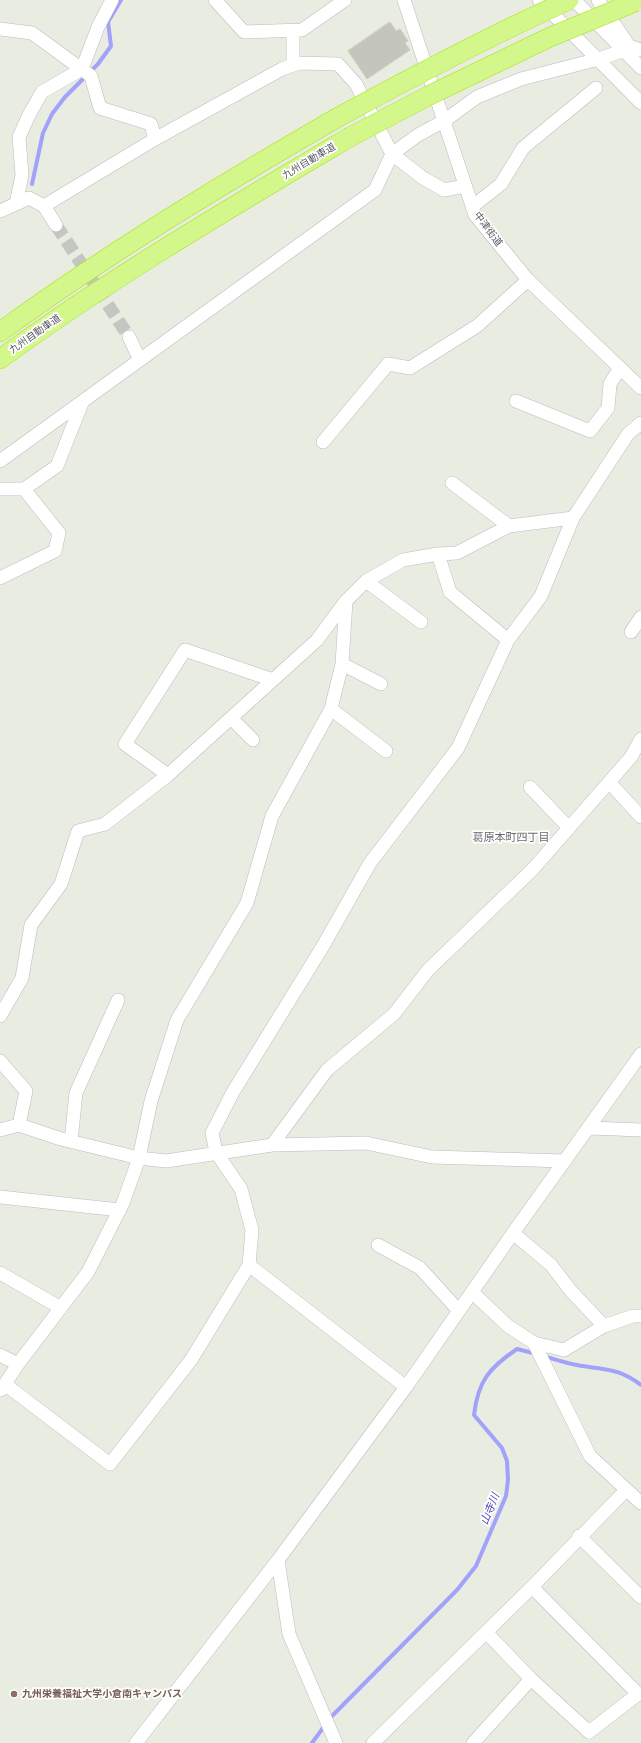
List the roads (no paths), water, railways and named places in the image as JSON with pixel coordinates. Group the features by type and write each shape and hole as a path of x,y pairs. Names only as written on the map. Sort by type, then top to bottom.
{"highway":[{"path":"0,332 154,227 255,165 335,119 413,77 569,0"},
{"name":"九州自動車道","path":"0,359 49,323 156,255 348,138 428,96 548,38 637,1"}],"street":[{"path":"16,204 22,175 18,137 42,92 82,69 98,27 112,0"},
{"path":"215,0 244,32 302,30 345,0"},
{"name":"中津街道","path":"404,0 475,215 528,280 641,388"},
{"path":"539,0 641,102"},
{"path":"574,0 632,49"},
{"path":"598,0 632,49 641,68"},
{"path":"0,29 32,33 91,76 100,108 151,124 156,139"},
{"path":"293,31 293,66"},
{"path":"0,461 82,404 140,360 375,190 392,154 418,135 444,121 477,97 521,79 632,49"},
{"path":"44,206 156,139 282,69 300,63 338,64 356,84 392,154 423,178 444,190 465,186"},
{"path":"472,207 501,184 523,148 596,88"},
{"path":"0,211 29,198 44,206 56,224"},
{"path":"323,442 388,364 410,368 477,326 528,280"},
{"path":"129,337 140,360"},
{"path":"516,401 590,431 608,408 610,384 620,368"},
{"path":"0,489 24,489 57,466 82,404"},
{"path":"346,602 342,664 331,709 272,816 247,903 176,1020 151,1101 139,1158 120,1210 88,1272 18,1364 3,1388 110,1464 191,1360 249,1265 252,1230 241,1189 216,1152 212,1133 233,1092 323,946 370,863 458,748 508,640 541,596 573,518 628,434 641,423"},
{"path":"452,483 509,526"},
{"path":"0,578 55,551 58,533 24,489"},
{"path":"0,1016 22,978 31,925 62,884 78,831 105,824 168,774 316,640 346,602 366,581 403,560 438,554 457,553 509,526 573,518"},
{"path":"438,554 450,592 508,640"},
{"path":"366,581 421,622"},
{"path":"631,632 641,617"},
{"path":"168,774 125,744 185,650 273,680"},
{"path":"342,664 381,684"},
{"path":"331,709 386,751"},
{"path":"231,718 253,740"},
{"path":"272,1145 326,1070 394,1014 428,970 533,869 631,758 641,739"},
{"path":"609,782 641,817"},
{"path":"530,787 569,828"},
{"path":"71,1141 76,1092 118,1000"},
{"path":"136,1743 278,1560 406,1387 473,1293 513,1233 590,1128 641,1054"},
{"path":"0,1061 26,1091 19,1125"},
{"path":"0,1130 19,1125 71,1141 139,1158 166,1161 216,1152 272,1145 366,1143 432,1157 565,1161"},
{"path":"590,1128 641,1130"},
{"path":"0,1197 120,1210"},
{"path":"513,1233 551,1265 571,1291 604,1326"},
{"path":"378,1245 420,1268 459,1311"},
{"path":"249,1265 406,1387"},
{"path":"0,1273 61,1308"},
{"path":"473,1293 508,1326 534,1344 564,1350 604,1326 633,1316 641,1316"},
{"path":"534,1344 590,1456 641,1503"},
{"path":"0,1355 18,1364"},
{"path":"373,1743 532,1587 579,1536 626,1490"},
{"path":"579,1536 641,1597"},
{"path":"278,1560 289,1634 333,1737"},
{"path":"486,1632 531,1679 589,1732 638,1694 532,1587"},
{"path":"473,1743 531,1679"}],"waterway":[{"path":"32,184 43,133 52,114 65,97 98,64 111,46 108,22 121,0"},
{"name":"山寺川","path":"312,1743 331,1717 457,1590 476,1566 506,1496 508,1480 507,1461 502,1448 474,1415 478,1393 486,1376 492,1369 517,1349 537,1354"},
{"name":"山寺川","path":"543,1356 573,1364 617,1372 633,1379 641,1385"}],"tunnel":[{"path":"56,225 129,337"}],"place":[{"name":"九州栄養福祉大学小倉南キャンパス","path":"14,1694"}],"district":[{"name":"葛原本町四丁目","path":"511,838"}]}
